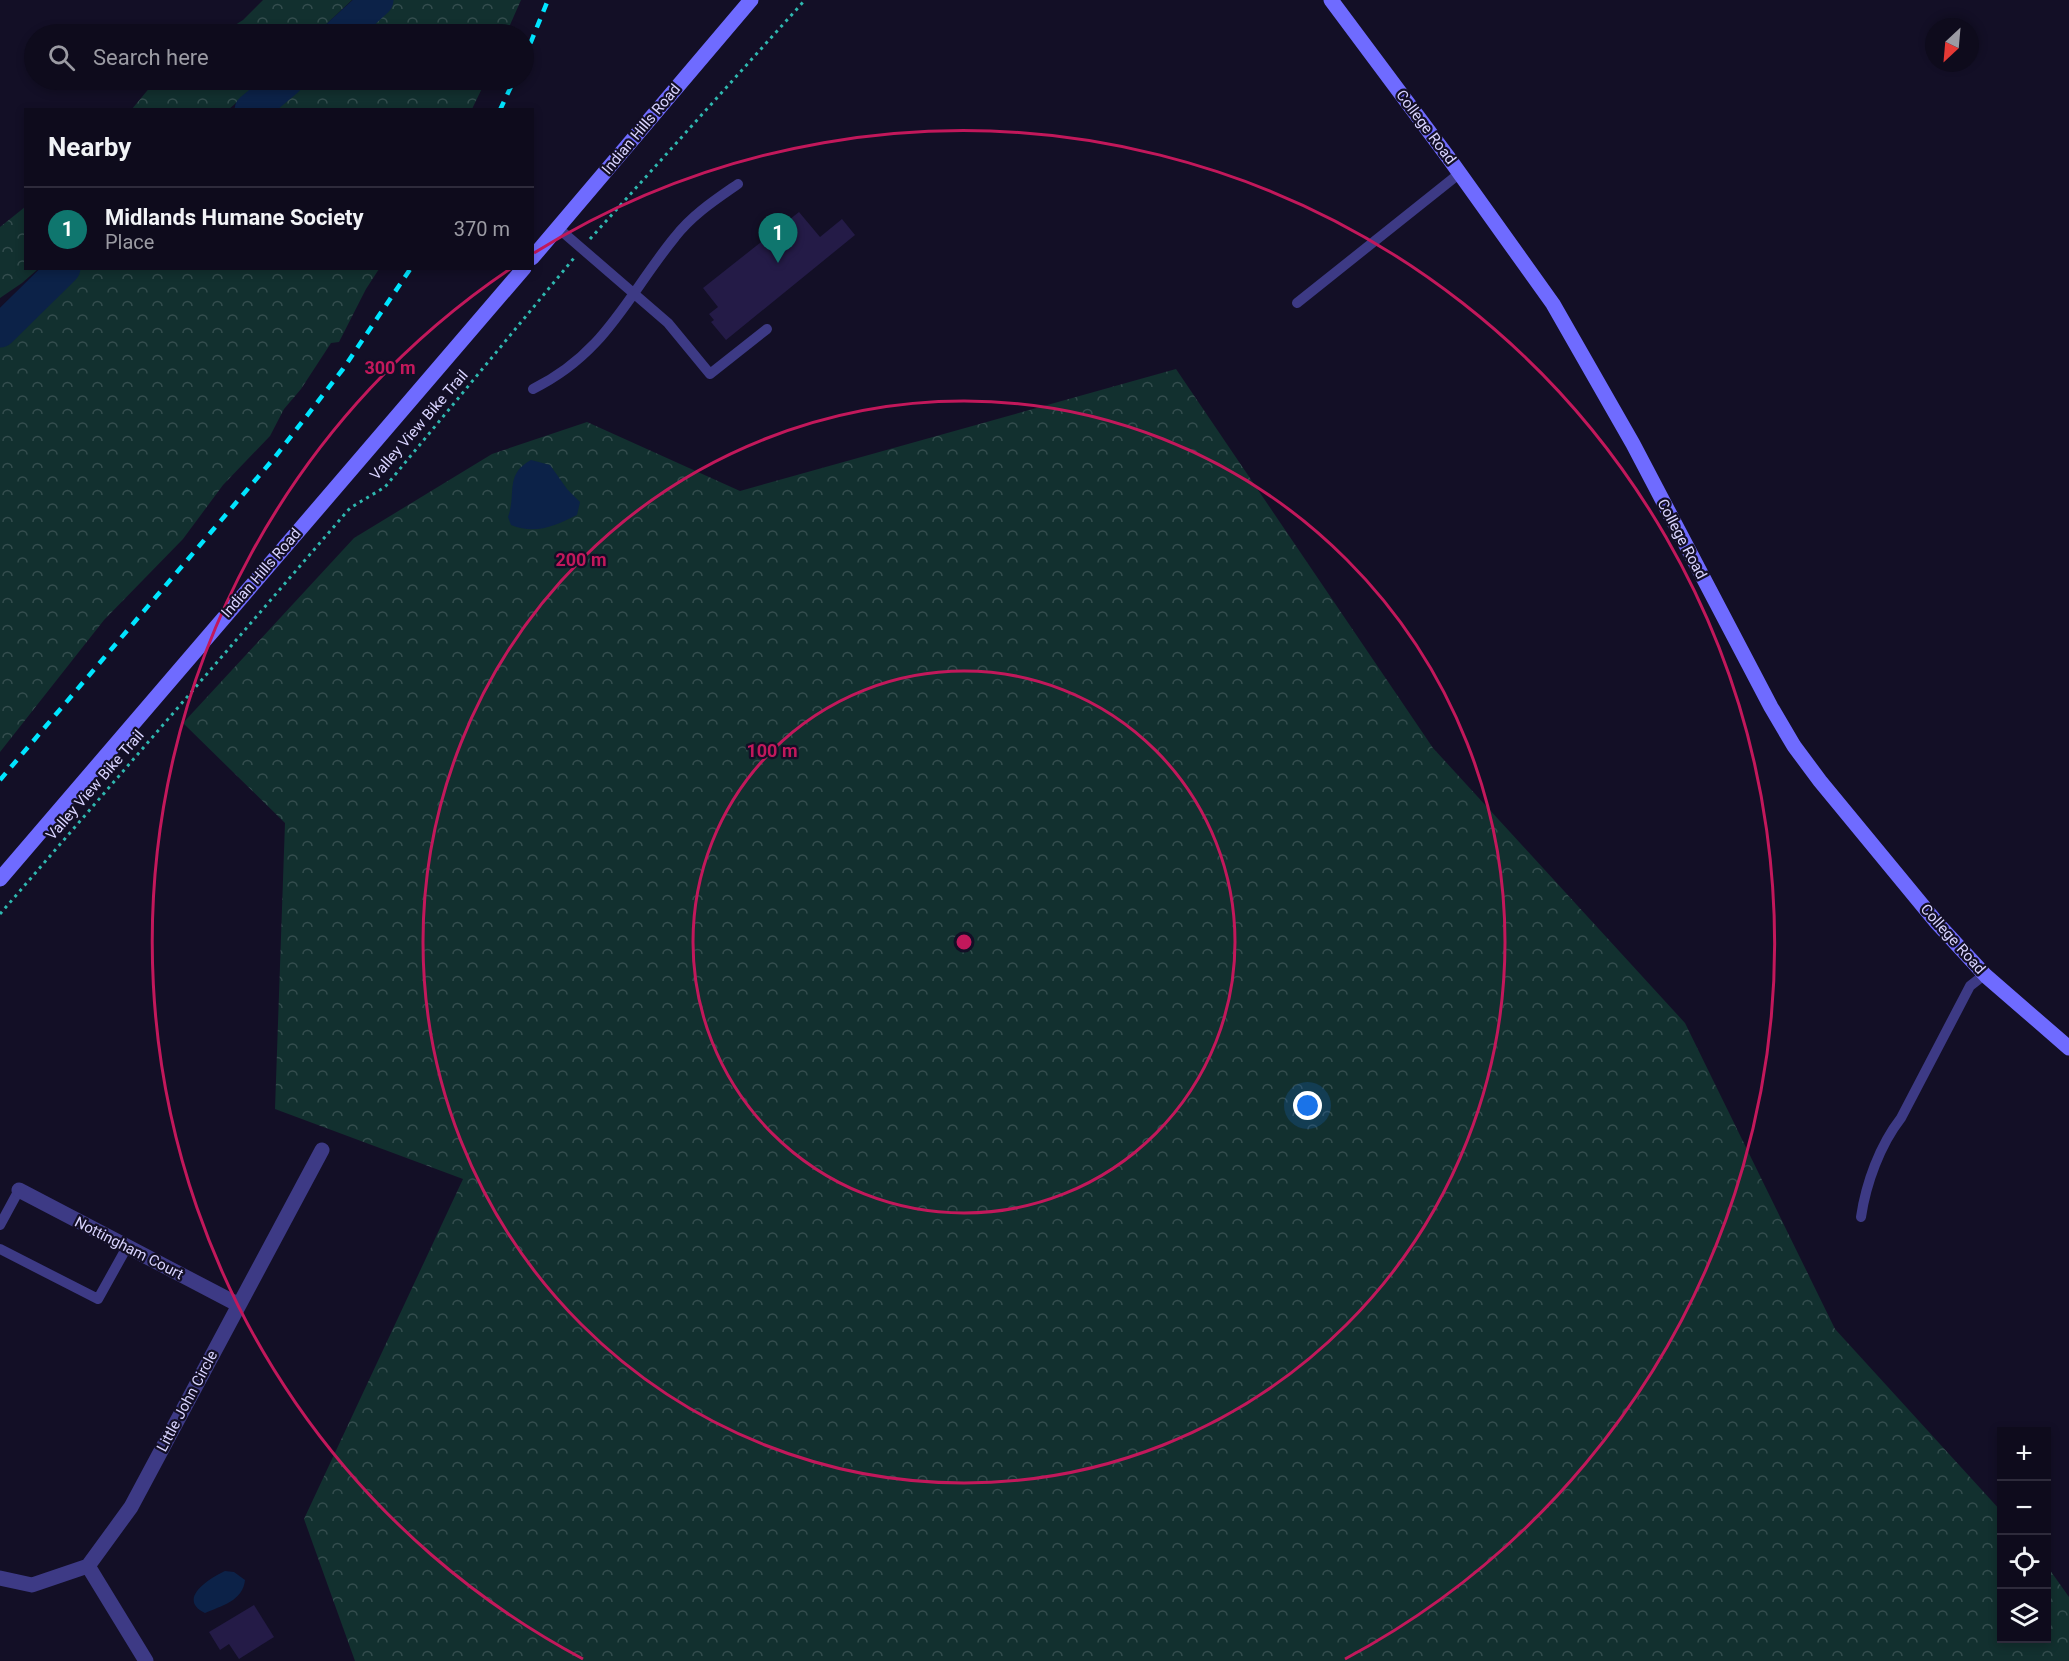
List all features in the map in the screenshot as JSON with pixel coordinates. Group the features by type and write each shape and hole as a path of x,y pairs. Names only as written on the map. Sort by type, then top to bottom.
{"street":[{"name":"Indian Hills Road","path":"534,256 751,0"},
{"name":"College Road","path":"1331,0 1460,173 1563,320 1633,444 1771,707 1794,746 1937,923 1984,975 2069,1048"},
{"name":"Indian Hills Road","path":"0,879 522,270"},
{"name":"Little John Circle","path":"88,1566 131,1507 321,1150"},
{"name":"Nottingham Court","path":"19,1191 239,1305"},
{"path":"0,1578 32,1585 88,1566 146,1661"}],"lane":[{"path":"1297,303 1460,173"},
{"path":"533,389 556,378 599,341 675,237 693,217 738,184"},
{"path":"558,228 635,292 668,323 710,374 767,329"},
{"path":"1861,1217 1864,1194 1890,1132 1901,1118 1970,986 1984,975"},
{"path":"0,1225 19,1191"},
{"path":"0,1249 98,1299 127,1247"}],"path":[{"name":"Valley View Bike Trail","path":"0,914 350,508 385,487 582,248 805,0"}],"green space":[{"path":"263,0 352,0 327,24 237,24"},
{"path":"360,0 521,0 510,24 337,24"},
{"path":"148,90 251,90 230,108 133,108"},
{"path":"273,90 481,90 472,108 250,108"},
{"path":"24,208 24,270 37,270 0,298 0,227"},
{"path":"53,270 378,270 339,342 331,343 301,389 284,409 270,436 223,485 183,539 104,620 0,752 0,312"},
{"path":"1176,369 1433,748 1685,1023 1835,1329 1997,1507 1997,1643 2051,1643 2051,1572 2069,1597 2069,1661 355,1661 304,1519 463,1179 275,1109 285,823 183,723 354,538 492,454 587,422 740,491"}],"water":[{"path":"531,460 550,465 567,489 580,502 577,515 545,528 529,529 511,525 508,517 514,478 517,472"},
{"path":"225,1571 234,1572 245,1580 243,1587 236,1598 205,1613 194,1602 195,1595 204,1584"}],"building":[{"path":"799,212 820,237 842,219 855,235 726,340 711,322 714,320 709,314 718,307 703,288"},
{"path":"254,1605 274,1637 239,1659 229,1644 220,1650 209,1632"}],"waterway":[{"path":"351,24 377,0"},
{"path":"253,108 275,90"},
{"path":"0,331 62,270"}],"railway":[{"path":"534,34 548,0"},
{"path":"501,108 509,90"},
{"path":"0,780 275,457 343,369 410,270"}],"place":[{"name":"Midlands Humane Society","path":"778,263"}]}
